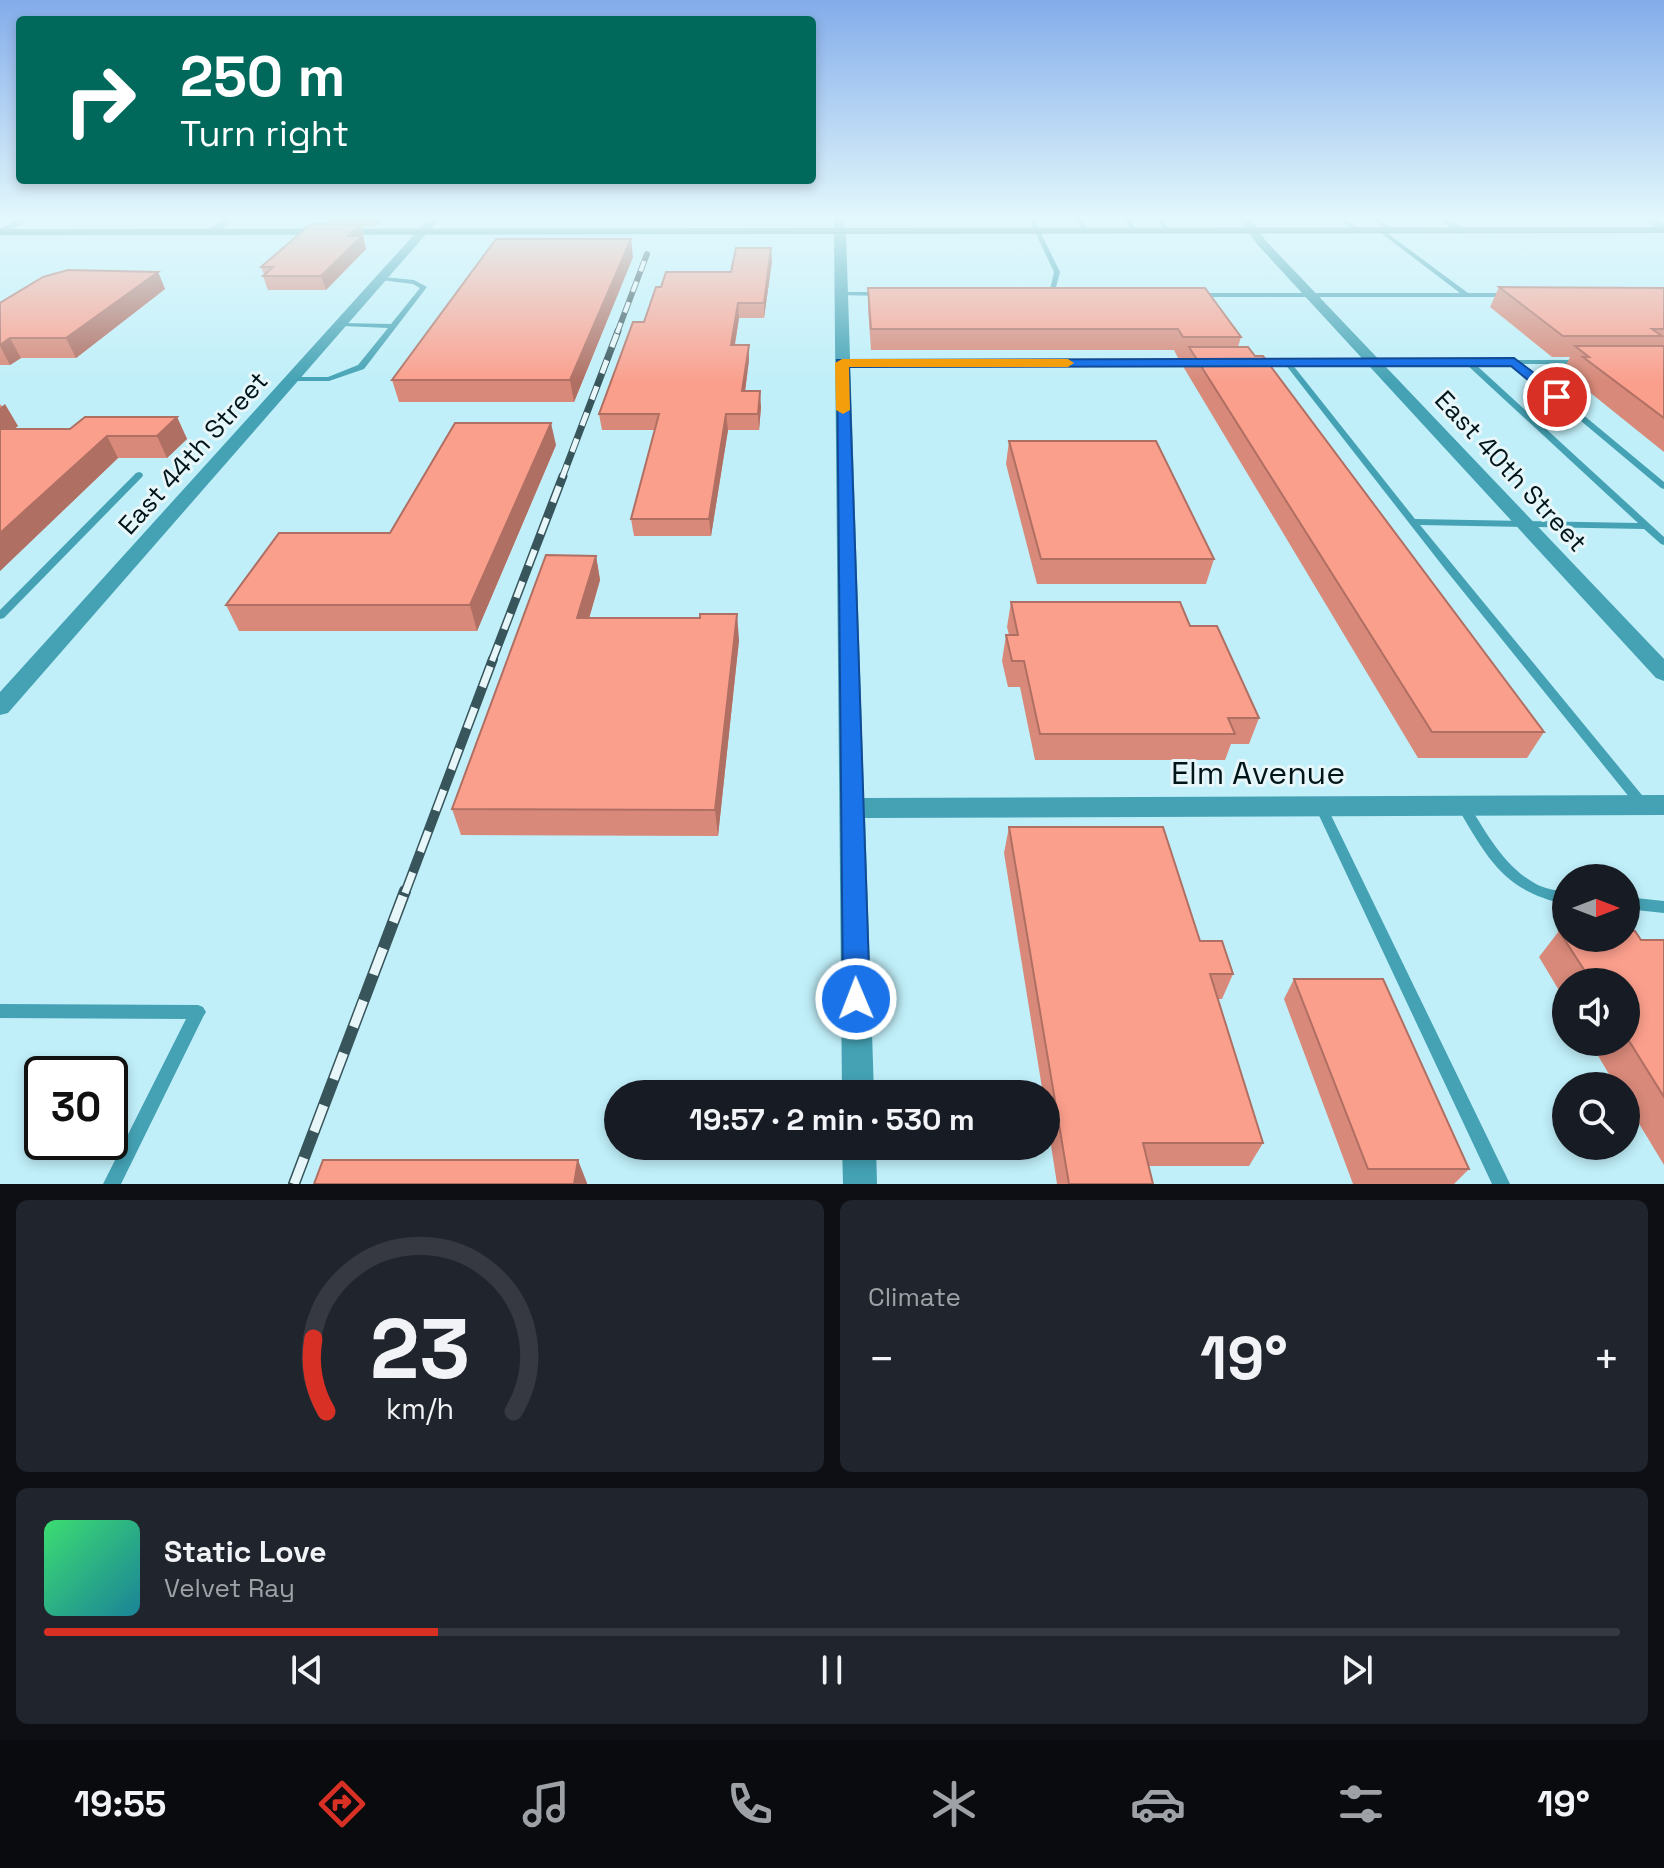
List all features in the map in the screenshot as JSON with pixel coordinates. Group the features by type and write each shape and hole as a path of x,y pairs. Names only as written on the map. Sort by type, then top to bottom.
{"street":[{"name":"East 44th Street","path":"0,707 6,693 389,272"},
{"path":"840,272 858,1080"},
{"name":"East 40th Street","path":"1290,272 1664,673"},
{"name":"Elm Avenue","path":"852,808 1654,805"},
{"path":"859,1160 860,1184"}],"lane":[{"path":"1052,294 1057,272"},
{"path":"1438,272 1467,295"},
{"path":"294,379 329,379 347,375 361,367 424,287 414,282 383,279"},
{"path":"841,294 886,294"},
{"path":"1037,294 1067,295"},
{"path":"1189,295 1512,295"},
{"path":"343,324 393,326"},
{"path":"842,363 1207,362"},
{"path":"1239,362 1589,362"},
{"path":"1287,362 1412,522 1654,805"},
{"path":"1468,362 1664,542"},
{"path":"1514,362 1664,486"},
{"path":"0,616 139,475"},
{"path":"1412,522 1647,526"},
{"path":"1463,806 1496,860 1520,884 1552,897"},
{"path":"1321,807 1501,1184"},
{"path":"1640,904 1664,907"},
{"path":"0,1011 198,1012 112,1184"}],"building":[{"path":"60,272 158,272 66,338 10,338 0,345 0,303 43,277"},
{"path":"267,272 325,272 321,276 263,276"},
{"path":"471,272 617,272 570,380 392,380"},
{"path":"666,272 768,272 764,303 738,303 731,345 749,345 742,391 760,391 758,414 726,414 709,519 631,519 659,414 599,414 633,322 644,322 656,287 661,287"},
{"path":"1499,287 1664,288 1664,329 1652,329 1662,336 1563,336"},
{"path":"868,288 1205,288 1241,337 1183,337 1178,329 871,329"},
{"path":"1575,346 1664,346 1664,418 1583,357 1589,357"},
{"path":"1189,347 1248,347 1255,356 1263,356 1544,732 1432,732"},
{"path":"85,417 177,417 157,436 107,436 0,533 0,429 70,429"},
{"path":"455,423 551,423 470,605 226,605 279,533 390,533"},
{"path":"1009,441 1156,441 1214,559 1041,559"},
{"path":"546,555 596,556 577,618 700,618 700,614 737,614 715,810 452,809"},
{"path":"1011,602 1180,602 1190,626 1217,626 1259,718 1228,718 1235,734 1040,734 1024,661 1012,661 1006,635 1018,635"},
{"path":"1009,827 1163,827 1200,941 1222,941 1233,974 1210,974 1263,1143 1143,1143 1153,1184 1069,1184 1060,1130 1060,1080 1052,1080"},
{"path":"1640,938 1664,940 1664,1097 1638,1056 1640,968 1583,968 1573,952 1640,952"},
{"path":"1294,979 1383,979 1469,1169 1368,1169"},
{"path":"323,1160 578,1160 574,1184 314,1184"}],"railway":[{"path":"617,333 640,272"},
{"path":"562,478 618,331"},
{"path":"492,661 563,476"},
{"path":"405,893 493,659"},
{"path":"294,1184 405,891"}],"slow traffic":[{"path":"843,410 842,363 1068,363"}],"route":[{"path":"856,999 842,363 1514,362 1557,397"}]}
